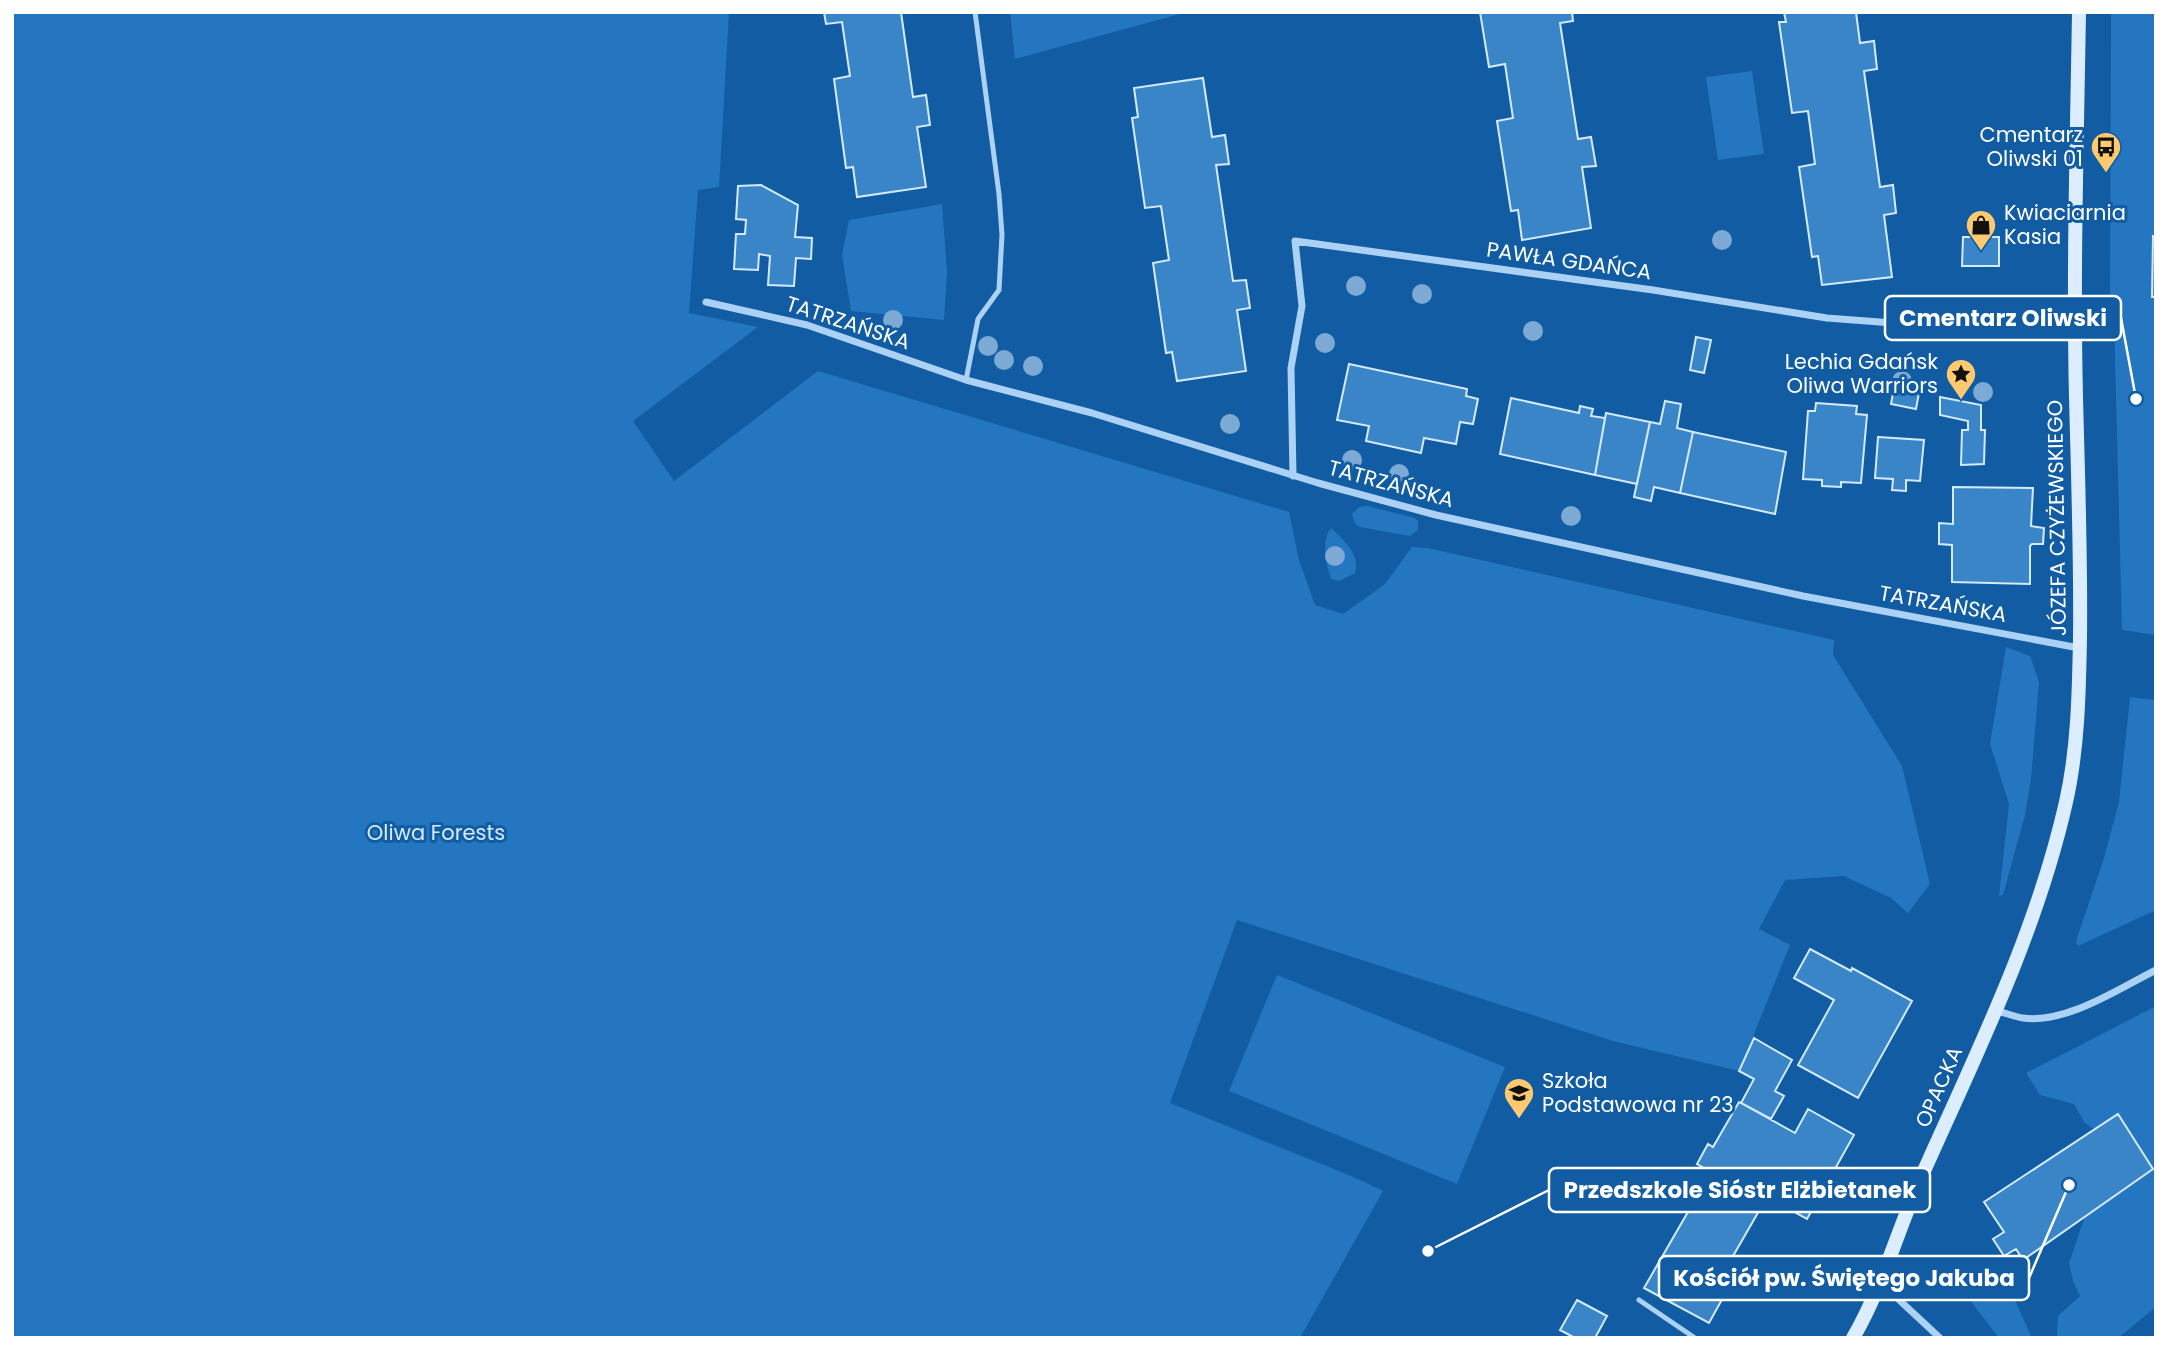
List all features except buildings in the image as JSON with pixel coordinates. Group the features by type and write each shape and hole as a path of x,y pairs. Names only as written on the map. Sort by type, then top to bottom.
{"street":[{"name":"JÓZEFA CZYŻEWSKIEGO","path":"1997,1011 2032,920 2066,801 2078,712 2080,576 2074,324 2079,12"},
{"name":"PAWŁA GDAŃCA","path":"1293,476 1291,368 1303,306 1295,241 1653,290 1826,318 1945,327 2074,324"},
{"name":"TATRZAŃSKA","path":"706,302 807,326 966,380 1091,413 1293,476 1436,515 1803,596 2080,649"},
{"path":"1997,1011 2024,1018 2045,1018 2070,1013 2156,970"},
{"name":"OPACKA","path":"1853,1338 1880,1283 1919,1182 1997,1011"},
{"path":"1880,1283 1940,1338"}],"lane":[{"path":"966,380 978,319 999,290 1002,235 975,12"},
{"path":"1639,1300 1695,1338"}],"green space":[{"name":"Oliwa Forests","path":"12,12 729,12 719,187 698,190 689,313 758,327 633,421 674,481 818,371 1289,512 1299,560 1315,605 1343,614 1385,584 1412,547 1428,548 1834,640 1833,655 1902,766 1930,884 1908,913 1891,898 1844,876 1785,880 1759,929 1790,945 1739,1071 1613,1041 1237,920 1170,1103 1383,1191 1300,1338 12,1338"},
{"path":"1010,12 1187,12 1015,59"},
{"path":"2111,12 2156,12 2156,635 2122,630 2114,317 2110,317"},
{"path":"1752,71 1764,154 1718,160 1706,77"},
{"path":"942,204 947,272 944,320 851,311 842,255 849,220"},
{"path":"1367,506 1415,518 1418,521 1418,530 1410,536 1360,527 1355,524 1352,514 1359,507"},
{"path":"1331,528 1350,548 1356,566 1355,573 1339,581 1331,579 1326,560 1326,539"},
{"path":"2006,647 2030,656 2039,682 2031,779 2025,815 2003,895 1999,896 2009,804 1990,744"},
{"path":"2130,697 2156,700 2156,910 2078,946 2076,941 2104,858 2119,802"},
{"path":"1277,975 1505,1067 1457,1184 1229,1091"},
{"path":"2156,1006 2156,1307 2118,1338 2057,1338 2058,1316 2080,1296 2069,1263 2085,1216 2153,1168 2118,1115 2095,1130 2084,1122 2074,1104 2040,1095 2026,1073"},
{"path":"2000,1267 2032,1338 1999,1338 1972,1303 1974,1282"}],"place":[{"name":"Cmentarz Oliwski 01","path":"2106,174"},
{"name":"Kwiaciarnia Kasia","path":"1981,252"},
{"name":"Cmentarz Oliwski","path":"2136,399"},
{"name":"Lechia Gdańsk Oliwa Warriors","path":"1961,401"},
{"name":"Szkoła Podstawowa nr 23","path":"1519,1120"},
{"name":"Kościół pw. Świętego Jakuba","path":"2069,1185"},
{"name":"Przedszkole Sióstr Elżbietanek","path":"1428,1251"}]}
